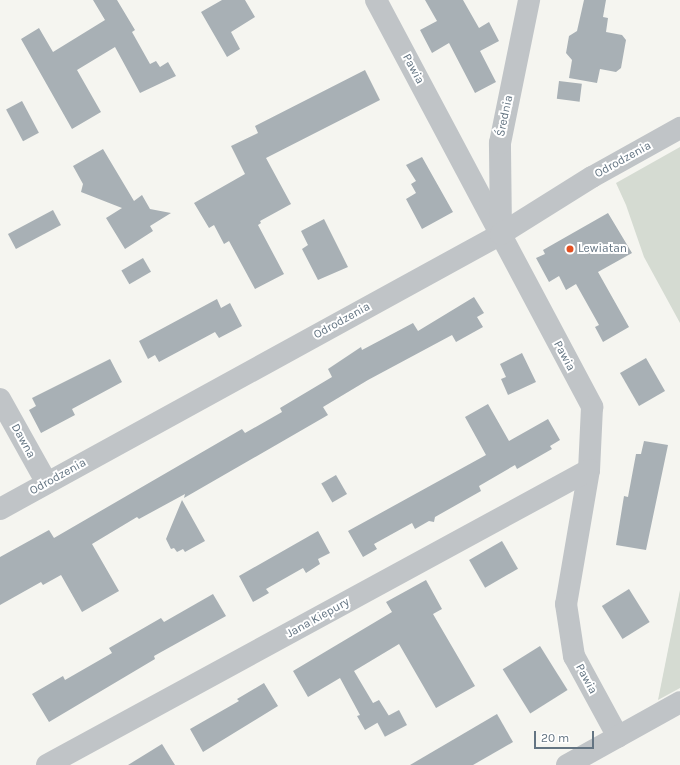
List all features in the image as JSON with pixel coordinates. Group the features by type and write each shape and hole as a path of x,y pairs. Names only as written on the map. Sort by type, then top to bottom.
{"street":[{"name":"Pawia","path":"376,0 592,407 589,470 566,604 574,656 618,737"},
{"name":"Średnia","path":"501,234 500,143 530,0"},
{"name":"Odrodzenia","path":"0,509 501,234 592,177 680,128"},
{"name":"Dawna","path":"0,399 47,483"},
{"name":"Jana Kiepury","path":"47,765 589,470"},
{"path":"567,765 680,702"}],"shaded area":[{"path":"680,147 680,323 644,257 626,205 616,183"},
{"path":"680,590 680,688 658,700"}],"building":[{"path":"93,0 117,0 135,30 132,32 150,64 156,61 160,67 168,62 176,76 140,93 115,47 77,70 101,112 72,129 21,39 39,28 53,52 105,20"},
{"path":"222,0 245,0 255,17 231,32 240,49 227,57 201,12"},
{"path":"425,0 463,0 479,28 489,22 499,41 480,51 496,82 475,93 449,43 432,53 420,30 437,21"},
{"path":"584,0 606,0 603,17 608,18 606,32 622,35 626,40 621,68 616,72 600,69 597,83 569,78 572,60 566,53 569,36 577,31"},
{"path":"365,70 380,100 266,158 291,204 260,221 261,223 258,225 284,274 255,289 229,241 224,244 214,225 209,228 194,203 245,174 231,146 258,133 255,126"},
{"path":"559,81 582,84 580,102 557,99"},
{"path":"22,101 39,133 23,141 6,109"},
{"path":"103,149 134,201 142,195 150,209 171,213 150,226 153,231 125,249 106,218 122,208 81,192 83,184 73,166"},
{"path":"422,157 453,212 422,229 406,199 416,193 411,184 416,181 406,165"},
{"path":"53,210 61,225 16,249 8,234"},
{"path":"608,213 632,253 598,272 629,327 603,342 595,327 599,325 576,284 566,290 559,276 549,282 536,258 545,254 543,250"},
{"path":"324,219 348,267 318,280 302,249 308,245 301,231"},
{"path":"143,258 151,272 129,284 121,270"},
{"path":"474,297 484,313 477,317 483,327 456,342 452,335 368,380 323,407 328,415 184,498 185,494 139,519 137,517 92,544 119,591 82,612 61,575 43,585 41,582 0,605 0,557 49,530 54,538 242,429 245,433 282,412 280,408 332,377 328,369 361,347 362,350 413,323 418,331"},
{"path":"217,299 221,308 230,303 242,326 219,338 215,332 159,362 155,355 148,359 139,341"},
{"path":"522,353 536,382 508,395 501,379 506,377 500,364"},
{"path":"646,358 665,391 639,406 620,373"},
{"path":"110,359 122,382 72,409 75,415 41,433 29,410 36,406 32,398"},
{"path":"488,404 509,441 548,419 560,440 550,446 552,449 517,469 515,465 479,486 481,491 435,517 434,522 429,521 415,529 412,523 374,544 377,549 363,557 348,531 486,455 465,417"},
{"path":"644,441 668,445 646,550 616,545 624,496 628,497 636,454 641,454"},
{"path":"336,475 347,494 332,503 321,483"},
{"path":"182,500 205,541 185,552 183,549 177,552 174,548 171,549 166,539"},
{"path":"318,531 330,553 318,559 320,564 306,573 303,568 266,589 269,593 253,602 239,576"},
{"path":"502,541 518,569 485,588 469,560"},
{"path":"426,580 442,609 433,614 475,686 436,708 399,644 354,671 373,703 379,700 389,716 365,730 357,716 360,715 340,678 308,697 293,671 392,612 386,602"},
{"path":"629,589 650,622 623,639 602,606"},
{"path":"213,594 226,616 154,656 155,659 49,722 32,694 63,676 65,680 112,653 109,648 161,618 164,622"},
{"path":"540,646 568,690 530,713 503,669"},
{"path":"264,683 278,706 203,752 190,729 239,701 237,699"},
{"path":"399,710 407,725 385,737 377,722"},
{"path":"497,714 513,742 473,765 410,765"},
{"path":"162,744 175,765 128,765"}],"place":[{"name":"Lewiatan","path":"570,249"}]}
